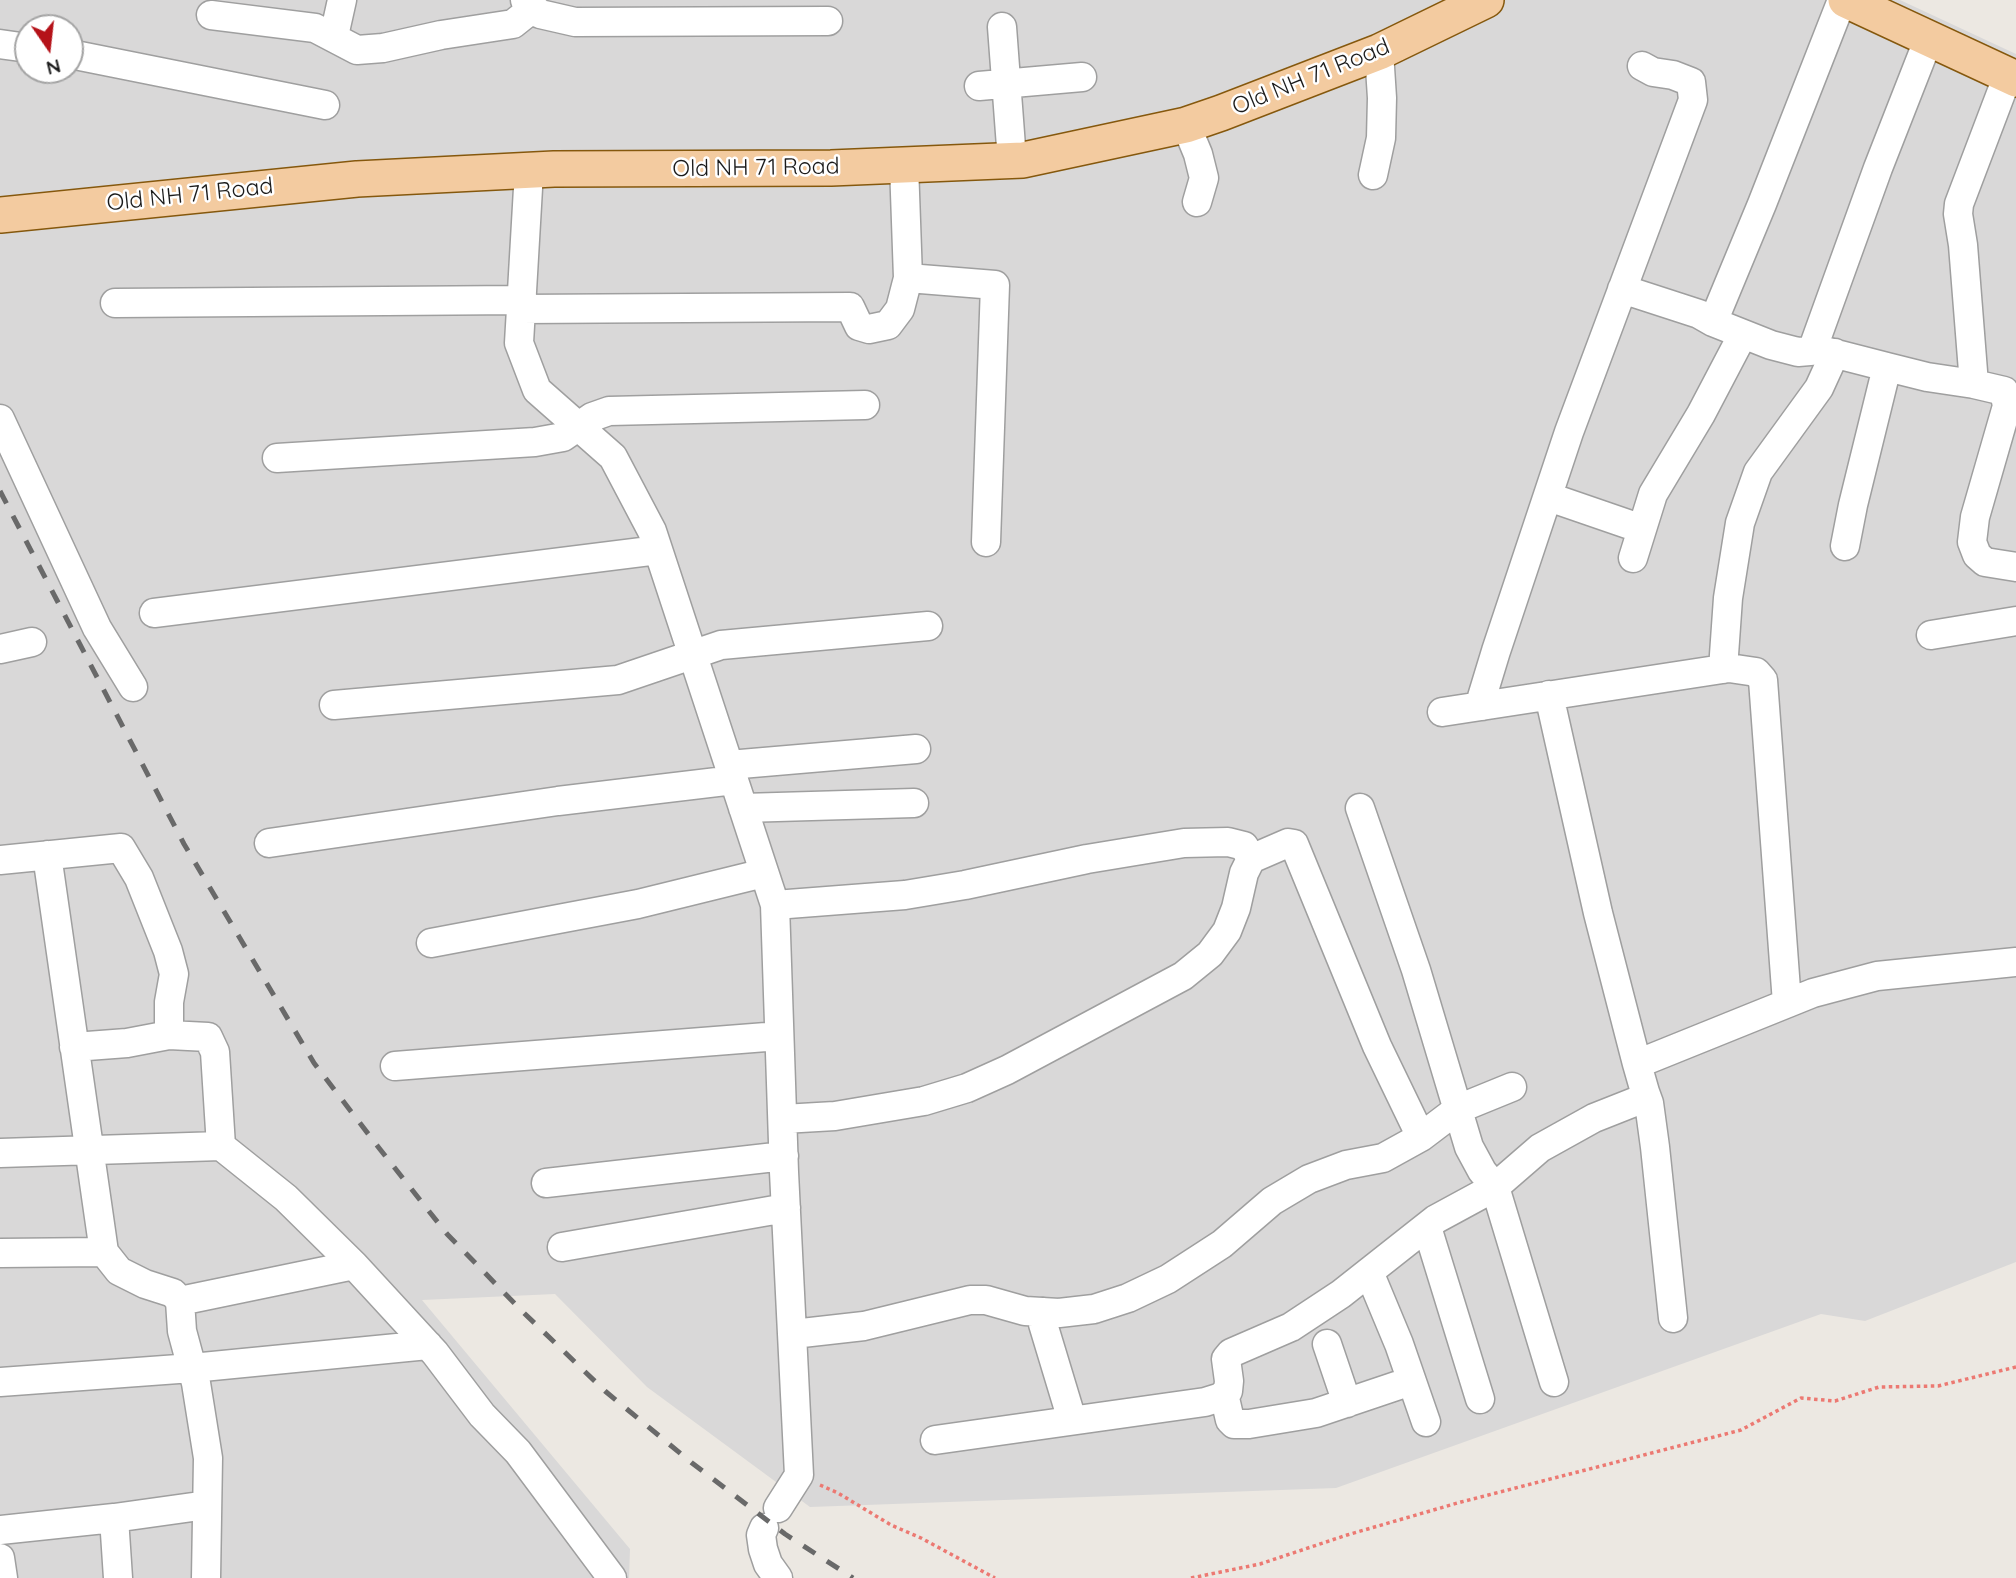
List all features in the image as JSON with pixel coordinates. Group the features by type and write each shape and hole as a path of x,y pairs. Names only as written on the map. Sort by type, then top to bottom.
{"main road":[{"name":"Old NH 71 Road","path":"0,215 357,179 529,170 831,168 1012,160 1186,125 1379,52 1486,0"},
{"path":"1844,0 2012,77"}],"street":[{"path":"334,36 342,0"},
{"path":"1713,322 1844,0"},
{"path":"211,15 315,28 357,50 383,48 441,35 513,24 529,4 540,14 575,22 642,11 828,21"},
{"path":"1002,27 993,85 1012,160"},
{"path":"1723,669 1728,598 1740,523 1758,472 1819,388 1824,351 1878,168 1929,38"},
{"path":"1373,175 1381,138 1379,52"},
{"path":"84,57 324,104"},
{"path":"1482,706 1482,696 1496,651 1569,432 1693,100 1690,82 1673,75 1653,72 1642,66"},
{"path":"993,85 1082,77"},
{"path":"1974,384 1959,204 2012,77"},
{"path":"1186,125 1204,178 1197,202"},
{"path":"115,303 850,307 859,326 869,328 888,325 900,309 908,278 904,165"},
{"path":"529,170 519,343 537,390 613,457 652,531 775,905 799,1475 761,1535 768,1564 778,1578"},
{"path":"908,278 995,285 986,542"},
{"path":"1622,289 1699,314 1743,334 1798,352 1824,351 1927,377 2004,391 2007,406 1975,517 1972,542 1977,555 1985,562 2016,567"},
{"path":"1633,558 1653,494 1701,414 1743,334"},
{"path":"1845,546 1887,367"},
{"path":"277,458 535,442 563,437 577,426 609,411 865,405"},
{"path":"0,419 97,628 133,687"},
{"path":"1549,497 1643,529"},
{"path":"153,613 658,550"},
{"path":"1931,635 2016,621"},
{"path":"334,705 618,680 722,645 928,626"},
{"path":"0,649 32,642"},
{"path":"1442,712 1723,669 1756,672 1763,680 1787,1003"},
{"path":"1549,695 1598,913 1649,1103 1673,1318"},
{"path":"269,842 558,801 731,773 916,749"},
{"path":"743,808 914,803"},
{"path":"1360,808 1416,970 1469,1147 1482,1171 1495,1187 1554,1382"},
{"path":"775,905 905,895 1184,843 1228,842 1244,846 1251,859"},
{"path":"783,1119 835,1116 911,1103 967,1087 1007,1070 1184,976 1210,954 1227,931 1236,908 1244,873 1251,859 1288,843 1294,844 1377,1046 1421,1137"},
{"path":"0,860 121,848 139,878 169,951 174,974 169,1002 169,1035"},
{"path":"47,855 104,1252 120,1271 145,1284 173,1293 180,1301 182,1331 192,1368 208,1458 206,1578"},
{"path":"432,943 638,904 764,873"},
{"path":"1637,1064 1813,993 1877,976 2016,962"},
{"path":"74,1047 127,1043 169,1035 208,1037 215,1052 221,1146"},
{"path":"395,1066 779,1035"},
{"path":"793,1334 864,1326 970,1300 986,1300 1025,1311 1059,1313 1094,1309 1128,1298 1158,1284 1222,1244 1272,1201 1309,1179 1346,1165 1383,1158 1421,1137 1458,1109 1511,1087"},
{"path":"934,1440 1205,1402 1224,1394 1228,1391 1229,1381 1226,1359 1231,1353 1291,1327 1341,1294 1427,1227 1495,1187 1540,1148 1594,1118 1642,1099 1645,1092"},
{"path":"0,1153 221,1146 286,1198 354,1265 428,1345 482,1416 518,1452 612,1578"},
{"path":"546,1182 784,1156"},
{"path":"562,1247 786,1208"},
{"path":"1427,1227 1480,1399"},
{"path":"0,1254 104,1252"},
{"path":"180,1301 354,1265"},
{"path":"1369,1272 1426,1422"},
{"path":"1043,1312 1043,1324 1072,1420"},
{"path":"1326,1344 1347,1403"},
{"path":"0,1382 192,1368 428,1345"},
{"path":"1224,1394 1230,1420 1234,1424 1250,1424 1317,1413 1412,1381"},
{"path":"0,1530 207,1505"},
{"path":"114,1518 118,1578"},
{"path":"0,1558 3,1578"}],"path":[{"path":"1191,1578 1260,1564 1448,1506 1741,1430 1801,1398 1835,1401 1879,1387 1938,1386 2016,1367"},
{"path":"799,1475 838,1493 891,1525 995,1578"}],"shaded area":[{"path":"0,0 1900,0 2016,54 2016,1262 1865,1321 1821,1314 1336,1488 810,1507 647,1387 555,1294 422,1300 630,1549 629,1578 0,1578"}],"railway":[{"path":"0,491 184,844 314,1063 379,1148 447,1234 605,1391 692,1463 785,1534 853,1578"}]}
